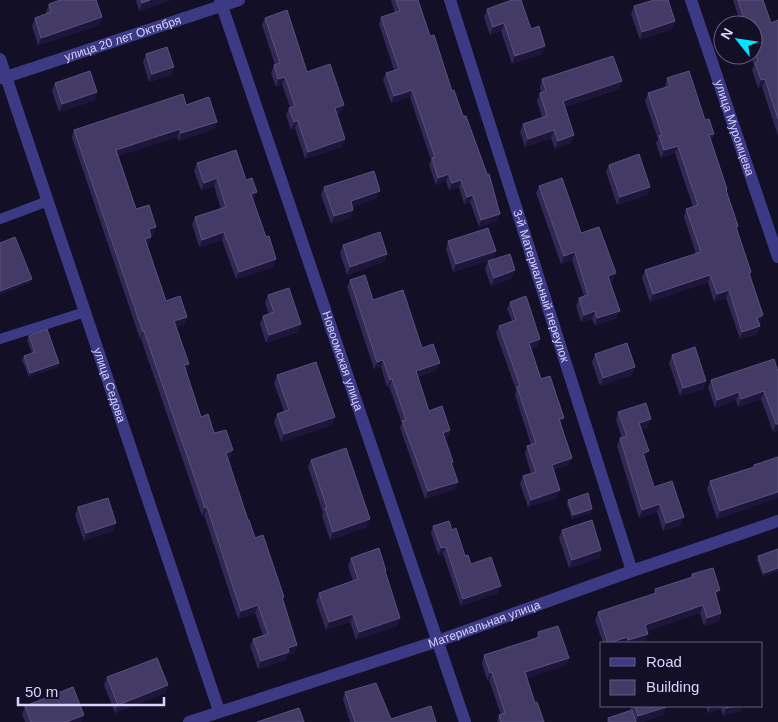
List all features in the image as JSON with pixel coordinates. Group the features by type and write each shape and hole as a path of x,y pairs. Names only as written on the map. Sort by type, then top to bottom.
{"street":[{"name":"улица 20 лет Октября","path":"3,78 222,3 239,0"},
{"name":"3-й Материальный переулок","path":"450,0 632,571"},
{"name":"улица Муромцева","path":"691,0 778,257"},
{"name":"Новоомская улица","path":"222,3 465,722"},
{"name":"улица Седова","path":"0,59 3,78 48,201 219,711"},
{"name":"Материальная улица","path":"189,722 207,719 219,711 438,642 632,571 778,521"}],"lane":[{"path":"0,219 48,201"},
{"path":"0,339 85,312"}],"building":[{"path":"60,0 96,0 102,17 41,38 35,18 51,12 49,4"},
{"path":"396,0 418,0 430,36 434,35 452,91 454,90 463,116 466,116 487,174 489,174 500,214 481,220 473,195 467,197 461,180 452,183 449,174 438,178 432,158 435,157 412,90 394,96 386,73 399,69 381,17 400,11"},
{"path":"512,0 521,0 531,29 539,26 545,46 515,56 504,23 493,27 487,9"},
{"path":"654,0 668,0 675,21 642,32 634,6"},
{"path":"738,0 763,0 771,23 778,20 778,119 765,79 761,80 756,65 763,65 763,15 743,15"},
{"path":"287,10 307,72 330,64 344,105 335,108 345,139 308,152 298,121 294,122 289,108 295,106 285,77 278,79 274,65 280,63 265,18"},
{"path":"167,47 174,67 152,74 146,54"},
{"path":"613,56 622,81 563,101 574,135 558,141 554,130 528,139 523,124 547,116 540,93 546,91 542,79"},
{"path":"90,71 97,92 62,104 55,83"},
{"path":"689,71 705,120 709,119 714,134 709,135 727,189 738,226 736,227 751,272 749,273 763,315 757,318 760,326 742,332 729,290 717,294 710,275 653,294 645,270 701,252 686,209 698,205 678,146 664,150 659,136 662,135 648,93 670,86 667,78"},
{"path":"183,94 186,105 209,97 217,122 181,133 180,129 116,150 136,209 149,205 156,227 149,229 151,237 145,239 166,301 180,296 187,317 174,321 189,364 184,365 201,417 208,414 214,433 226,430 233,450 226,453 248,520 255,538 263,535 284,597 282,597 297,645 288,648 289,652 261,661 253,639 268,634 258,605 241,611 207,507 205,508 74,130"},
{"path":"236,150 246,180 252,178 257,192 251,194 266,237 269,236 276,259 239,272 224,232 202,240 195,217 226,207 217,178 204,183 197,163"},
{"path":"639,154 650,187 620,197 609,165"},
{"path":"374,171 380,191 351,201 353,210 334,216 324,187"},
{"path":"562,178 581,233 599,227 616,273 608,276 620,311 597,318 595,311 584,315 579,298 588,295 575,252 564,256 539,186"},
{"path":"488,228 496,251 456,264 448,241"},
{"path":"380,232 387,254 350,267 343,245"},
{"path":"15,237 32,279 0,291 0,243"},
{"path":"510,254 515,270 494,278 488,261"},
{"path":"365,275 373,300 403,290 422,348 433,344 440,363 416,371 429,411 442,406 450,430 443,433 458,482 428,491 402,421 406,420 392,379 390,380 383,360 377,362 350,280"},
{"path":"289,288 301,324 269,335 263,316 274,312 268,295"},
{"path":"526,296 540,339 529,343 541,379 550,376 564,418 559,419 572,458 552,465 560,490 531,500 523,476 536,472 527,446 536,443 517,387 520,386 499,326 516,320 510,302"},
{"path":"47,329 59,363 30,373 24,356 35,352 29,336"},
{"path":"627,343 635,367 603,378 595,354"},
{"path":"695,347 706,381 683,388 672,355"},
{"path":"774,359 778,372 778,424 776,424 764,391 741,399 739,392 717,400 711,380"},
{"path":"316,362 335,417 284,434 277,414 289,410 277,375"},
{"path":"646,403 651,419 639,423 649,451 643,453 654,487 672,481 684,517 666,523 660,504 642,510 620,438 627,436 618,412"},
{"path":"346,448 370,519 333,532 311,460"},
{"path":"778,457 778,492 720,511 710,481"},
{"path":"588,493 592,509 573,515 568,500"},
{"path":"108,498 116,523 86,533 78,507"},
{"path":"592,520 601,550 572,560 562,530"},
{"path":"449,521 452,530 456,528 465,556 468,555 471,564 491,557 501,586 463,599 446,547 441,548 433,526"},
{"path":"379,548 400,618 359,632 353,614 329,622 319,593 358,579 351,558"},
{"path":"778,549 778,568 764,573 758,556"},
{"path":"713,568 720,590 715,592 721,613 707,618 703,605 645,625 648,634 628,640 628,637 608,642 598,612 656,593 655,589 693,577 692,574"},
{"path":"558,626 569,658 525,672 535,703 537,702 544,722 501,722 499,715 505,713 492,672 490,673 484,655 540,637 538,632"},
{"path":"157,658 168,685 118,705 107,677"},
{"path":"376,683 391,719 431,706 436,722 355,722 345,692"},
{"path":"73,687 84,715 66,722 31,722 25,706"},
{"path":"635,707 666,707 638,716"},
{"path":"299,708 304,722 257,722"},
{"path":"632,710 636,722 609,722 608,718"}]}
